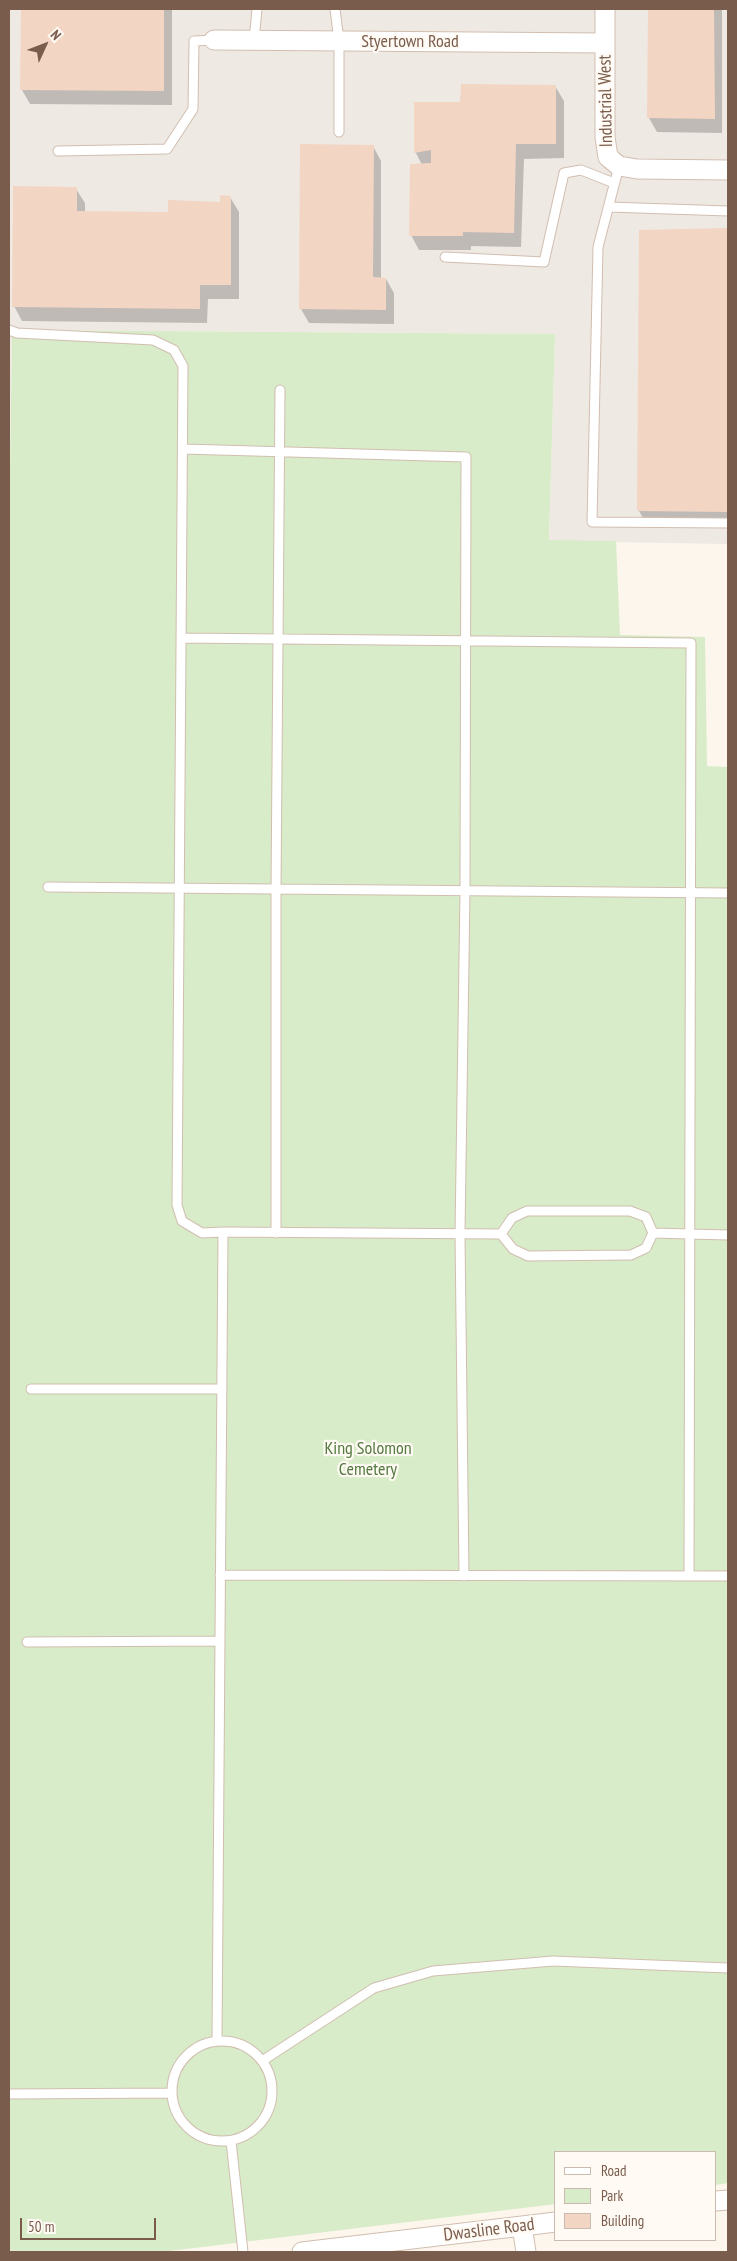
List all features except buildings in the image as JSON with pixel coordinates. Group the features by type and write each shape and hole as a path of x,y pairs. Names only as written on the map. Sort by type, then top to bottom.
{"street":[{"name":"Industrial West","path":"605,9 605,137 608,157 616,174 640,169 728,170"},
{"name":"Styertown Road","path":"214,40 605,43"},
{"name":"Dwasline Road","path":"302,2252 554,2222"},
{"path":"522,2226 526,2252"}],"lane":[{"path":"254,41 257,9"},
{"path":"335,9 339,41 339,132"},
{"path":"58,151 167,149 193,109 194,41 214,40"},
{"path":"445,257 544,262 564,173 581,170 616,174 598,247 592,522 728,523"},
{"path":"608,207 728,211"},
{"path":"9,330 17,333 153,340 174,350 183,366 177,1205 182,1221 202,1233 501,1234"},
{"path":"276,1233 276,890 280,390"},
{"path":"183,450 466,457 465,891 460,1234 464,1576"},
{"path":"181,638 691,644 689,1576"},
{"path":"48,887 728,893"},
{"path":"527,1211 630,1211 646,1217 653,1232 646,1248 631,1255 528,1256 513,1249 501,1234 512,1218 527,1211"},
{"path":"217,2041 223,1232"},
{"path":"653,1232 728,1235"},
{"path":"31,1389 222,1389"},
{"path":"220,1575 728,1576"},
{"path":"28,1642 220,1641"},
{"path":"262,2061 374,1988 433,1971 553,1961 728,1968"},
{"path":"217,2041 234,2042 250,2049 262,2061 270,2076 272,2093 269,2110 260,2124 247,2135 230,2141 214,2141 198,2136 186,2126 176,2113 172,2082 178,2066 188,2054 201,2045 217,2041"},
{"path":"9,2094 172,2092"},
{"path":"230,2141 242,2252"}],"shaded area":[{"path":"9,9 728,9 728,544 549,541 555,334 12,330 9,537"}],"green space":[{"name":"King Solomon Cemetery","path":"12,330 555,334 549,540 616,541 620,635 705,637 707,766 728,767 728,2183 717,2185 717,2151 554,2151 554,2204 161,2252 9,2252 9,537"}]}
